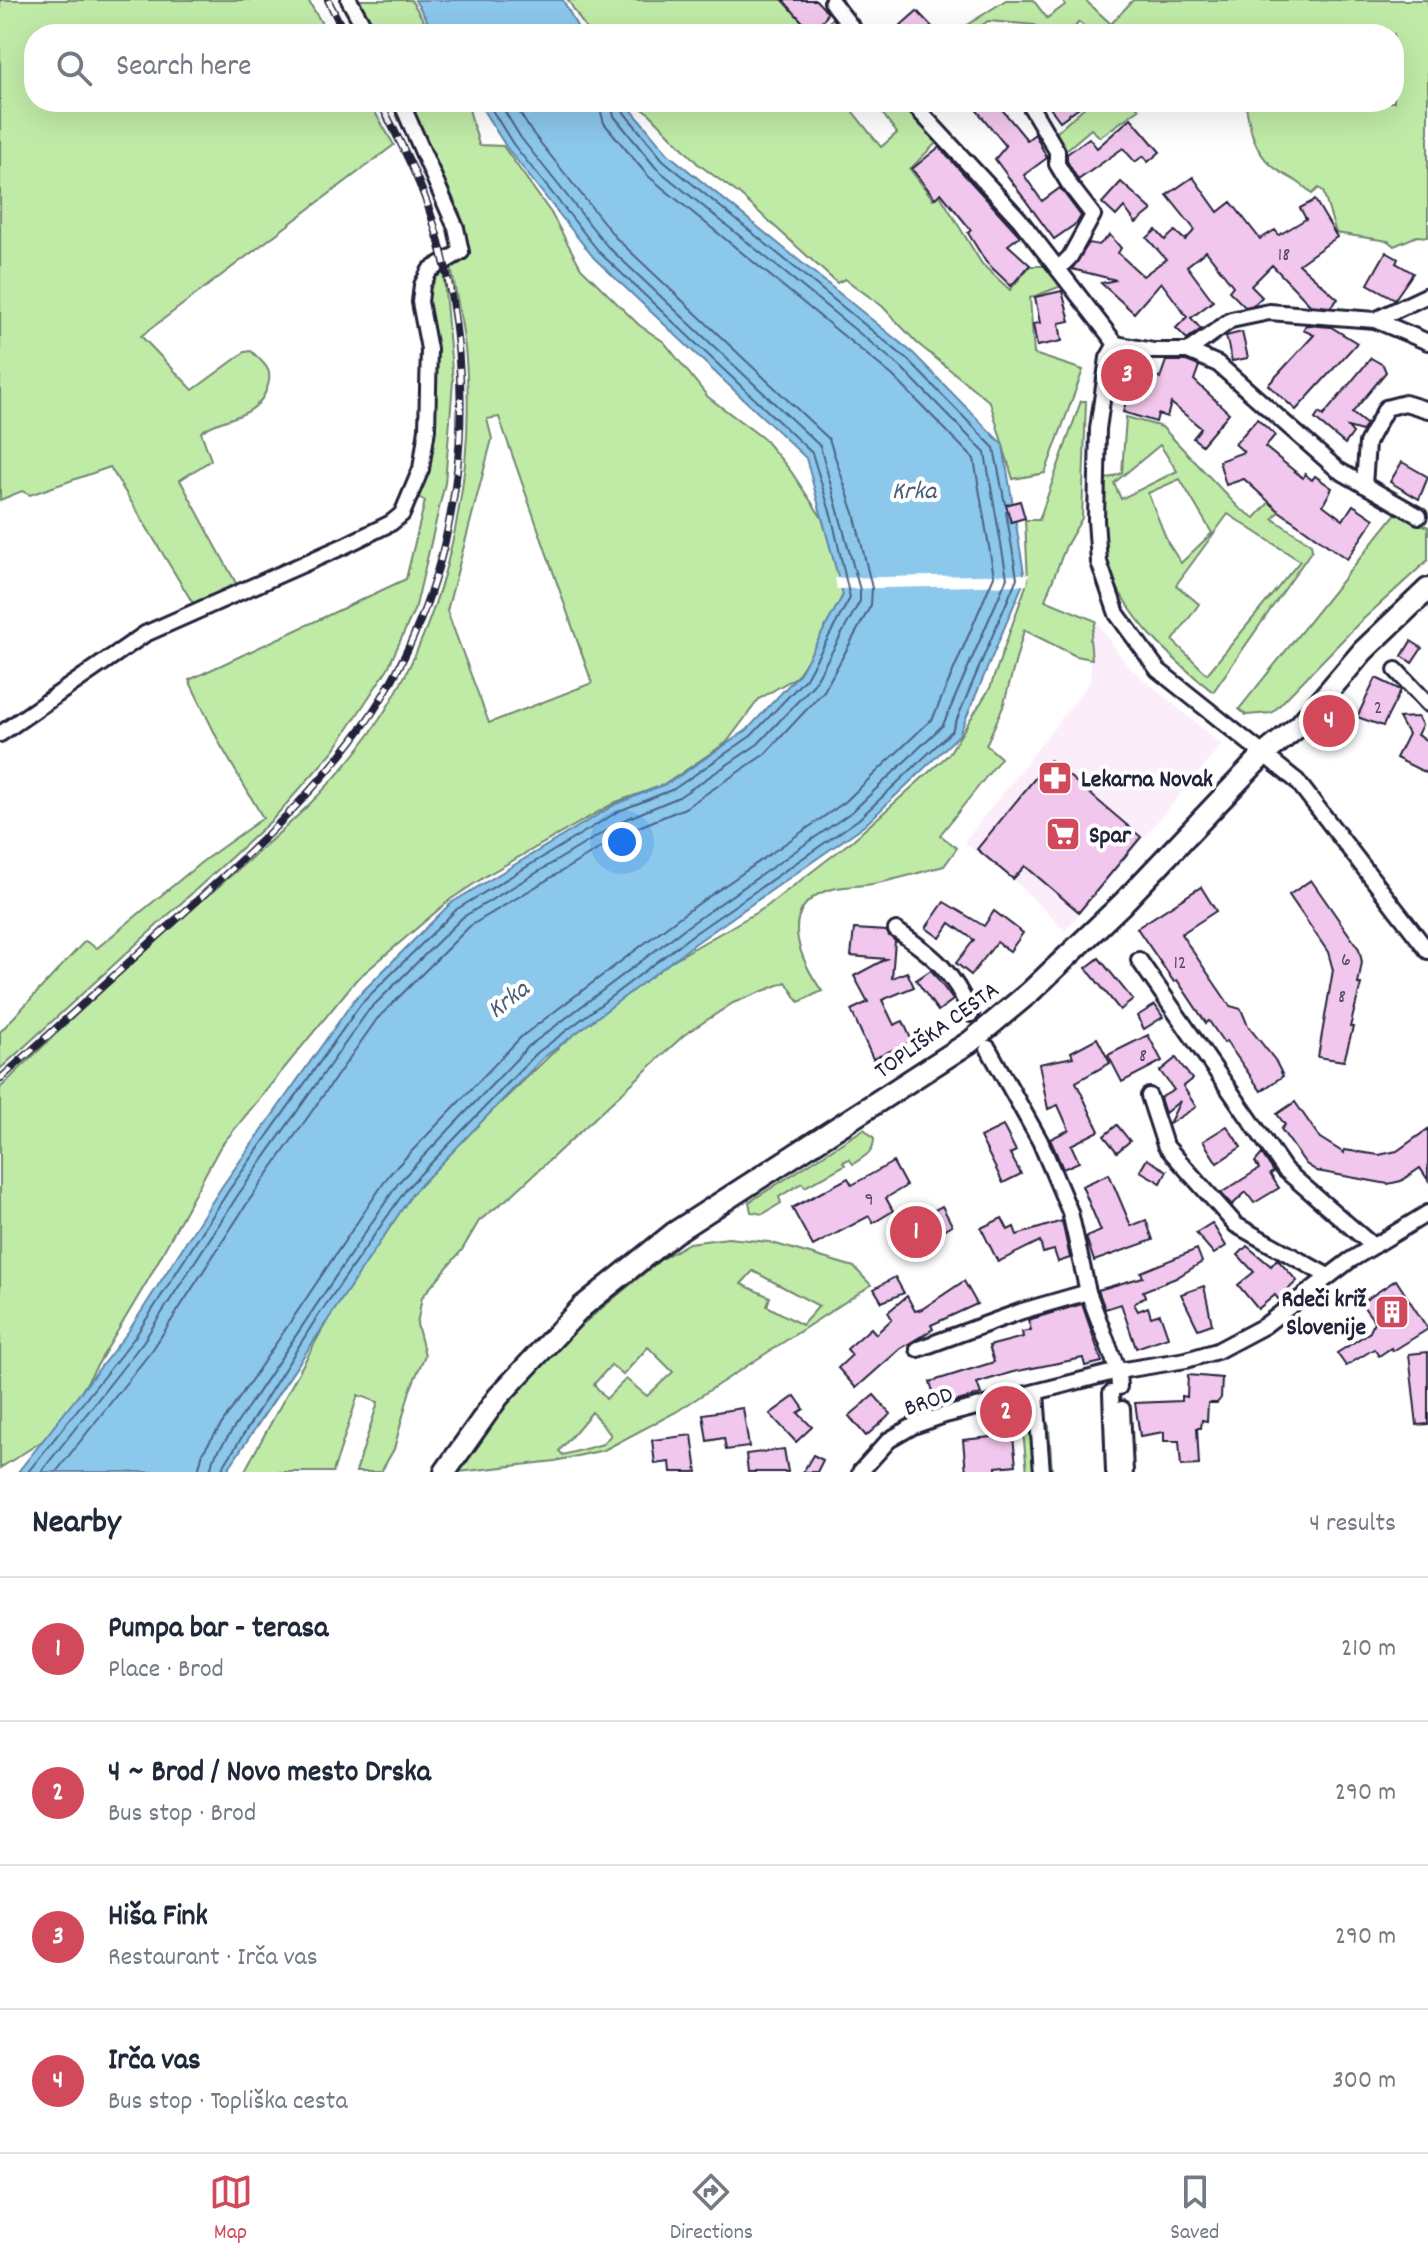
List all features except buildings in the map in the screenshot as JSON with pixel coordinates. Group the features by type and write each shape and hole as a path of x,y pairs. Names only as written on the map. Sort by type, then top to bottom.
{"main road":[{"name":"TOPLIŠKA CESTA","path":"445,1472 498,1397 582,1307 704,1212 970,1042 1030,992 1122,904 1262,756 1300,725 1363,651 1428,589"}],"street":[{"path":"349,0 362,24"},
{"path":"832,2 849,24"},
{"path":"0,734 145,634 344,546 391,523 402,514 421,469 427,429 429,349 420,302 422,285 430,270 461,252 456,228 405,112"},
{"path":"920,112 1020,220 1116,344 1153,351 1188,351 1218,364 1338,470 1419,516"},
{"path":"1034,112 1057,151 1057,164 1093,215 1070,257 1058,269"},
{"path":"1375,320 1428,295"},
{"path":"1188,351 1231,320 1269,312 1375,320 1428,342"},
{"path":"1116,344 1106,367 1098,429 1096,520 1104,583 1123,626 1158,670 1297,781 1428,951"},
{"path":"1364,485 1367,443 1386,408 1405,403 1428,410"},
{"path":"1396,670 1428,704"},
{"path":"896,930 936,956 961,991 971,1014"},
{"path":"1139,960 1285,1170 1373,1246"},
{"path":"988,1048 1053,1171 1070,1212 1088,1292 1118,1371 1114,1472"},
{"path":"1149,1096 1165,1145 1236,1225 1328,1276"},
{"name":"BROD","path":"860,1472 889,1440 913,1426 1118,1371 1186,1360 1217,1351 1264,1326 1328,1276 1428,1213"},
{"path":"918,1349 1022,1311 1088,1292"},
{"path":"1036,1394 1042,1472"},
{"path":"1122,1409 1125,1472"}],"shaded area":[{"path":"1096,621 1127,665 1222,745 1065,931 1013,879 964,842 1091,681 1090,639"}],"green space":[{"path":"0,0 308,0 322,24 24,24 24,112 375,112 394,145 141,336 193,390 245,352 251,351 268,369 268,385 260,402 245,413 201,432 211,460 180,480 237,585 194,605 110,467 30,495 22,491 0,500"},
{"path":"357,0 411,0 426,24 370,24"},
{"path":"568,0 783,0 804,24 583,24"},
{"path":"1006,0 1033,0 1047,18 1065,5 1063,0 1085,0 1111,24 988,21 969,24"},
{"path":"1133,0 1428,0 1428,237 1417,236 1394,246 1388,241 1336,233 1323,191 1319,188 1312,194 1276,169 1260,151 1247,112 1404,112 1404,24 1111,24"},
{"path":"836,16 843,24 826,24"},
{"path":"413,112 470,112 479,145 503,146 551,213 581,268 639,325 664,342 708,397 764,439 790,470 822,518 844,592 827,632 796,677 759,699 727,742 664,785 616,802 489,874 451,899 356,980 220,1147 148,1280 58,1431 0,1468 0,1088 101,992 314,800 354,755 395,693 434,608 458,516 467,422 466,362 451,268 467,255 460,213","holes":["499,417 592,683 489,723 447,611 492,439 487,419"]},
{"path":"647,112 853,112 881,147 897,133 881,112 913,112 939,140 910,169 933,199 940,195 982,264 1010,290 1030,266 1047,266 1064,285 1030,298 1034,354 1083,370 1045,473 1013,479 990,402 917,343 882,306 845,279 837,283 739,194 698,164"},
{"path":"1079,112 1135,112 1100,137 1091,129 1065,151 1055,134"},
{"path":"443,269 453,381 445,483 416,606 388,668 334,750 273,819 0,1069 0,1032 85,941 97,948 203,861 263,818 220,744 189,680 406,579 425,501 418,497 426,464 428,285"},
{"path":"1081,401 1086,401 1082,518 1066,546 1045,600 1096,621 1090,639 1092,659 1076,656 1024,630 1003,707 986,745 1001,758 940,835 957,848 944,866 881,882 829,890 809,901 797,925 798,938 807,967 822,991 799,1002 786,982 733,1003 684,1035 512,1195 479,1221 462,1250 422,1297 417,1324 425,1355 410,1390 394,1449 381,1472 356,1472 378,1402 358,1395 333,1472 244,1472 350,1279 394,1211 440,1161 614,994 766,907 853,840 948,755 990,688 1028,580 1025,520 1039,520"},
{"path":"1126,417 1162,427 1239,508 1255,518 1284,486 1295,491 1273,519 1311,544 1312,550 1213,692 1166,651 1138,620 1108,566 1102,535 1104,480 1122,473","holes":["1160,445 1177,471 1121,499 1114,483","1180,479 1212,533 1181,563 1168,543 1148,493","1228,514 1300,561 1207,674 1173,641 1199,604 1176,585"]},
{"path":"1397,512 1428,527 1428,560 1359,623 1272,713 1246,715 1239,709"},
{"path":"864,1129 874,1138 871,1151 865,1156 853,1164 849,1159 843,1162 845,1165 805,1187 802,1183 779,1197 781,1203 763,1214 751,1212 749,1202"},
{"path":"728,1238 769,1242 854,1267 871,1285 676,1412 604,1450 555,1461 459,1472 502,1410 566,1338 660,1260 689,1243","holes":["753,1271 819,1306 802,1325 767,1306 770,1297 741,1284","648,1347 673,1372 647,1396 626,1379 606,1399 594,1384 611,1365 623,1375","592,1412 611,1435 603,1444 563,1455 559,1451"]},
{"path":"1035,1406 1049,1426 1052,1472 1027,1472 1021,1410"}],"water":[{"path":"415,0 563,0 576,24 429,24"},
{"name":"Krka","path":"484,112 633,112 668,154 914,354 1003,445 1025,579 959,735 865,825 696,943 543,1058 413,1193 226,1472 18,1472 128,1332 223,1185 354,1000 451,903 616,804 670,782 747,730 800,673 843,595 806,458 594,258 507,148"}],"pier":[{"path":"1029,574 1027,585 837,589 835,578"}],"railway":[{"path":"328,0 340,24"},
{"path":"0,1079 225,875 312,788 352,741 390,684 419,622 441,557 455,490 460,421 458,352 449,284 432,218 415,173 385,112"}],"place":[{"name":"Hiša Fink","path":"1127,375"},
{"name":"Irča vas","path":"1329,721"},
{"name":"Lekarna Novak","path":"1055,778"},
{"name":"Spar","path":"1063,834"},
{"name":"Pumpa bar - terasa","path":"916,1232"},
{"name":"Rdeči križ Slovenije","path":"1392,1312"},
{"name":"4 ~ Brod / Novo mesto Drska","path":"1006,1412"}]}
